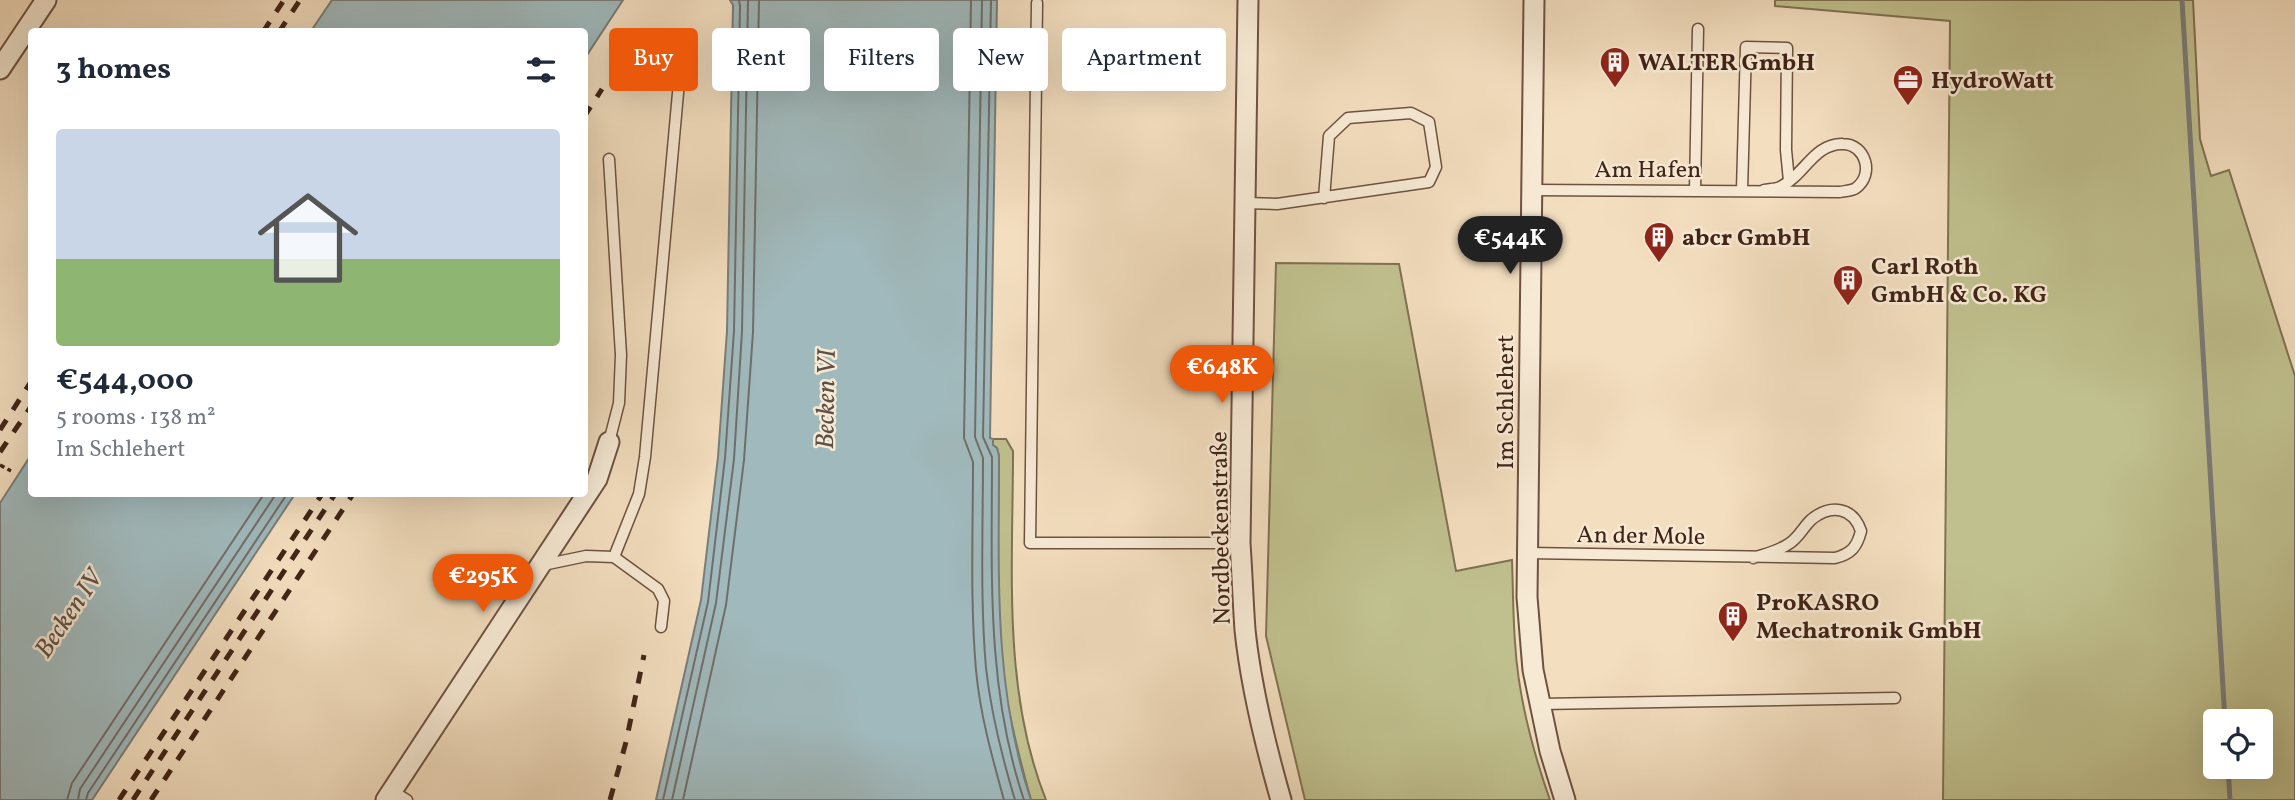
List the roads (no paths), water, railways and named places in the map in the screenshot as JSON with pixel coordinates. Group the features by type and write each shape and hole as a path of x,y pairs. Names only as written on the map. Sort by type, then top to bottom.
{"street":[{"path":"0,69 46,0"},
{"name":"Nordbeckenstraße","path":"1248,0 1240,542 1246,631 1254,688 1265,744 1281,800"},
{"name":"Im Schlehert","path":"1534,0 1527,597 1532,670 1550,751 1565,800"},
{"path":"588,492 597,479 609,442"},
{"path":"395,797 539,565 585,497"}],"lane":[{"path":"1037,3 1030,543 1240,542"},
{"path":"1695,190 1698,29"},
{"path":"1742,190 1746,47 1787,48 1788,181"},
{"path":"614,557 639,494 645,457 678,91"},
{"path":"1245,203 1277,204 1324,198 1429,182 1436,167 1429,122 1411,113 1348,118 1329,136 1324,198"},
{"name":"Am Hafen","path":"1531,190 1695,190 1742,190 1764,190 1849,190 1862,181 1866,169 1865,156 1856,146 1842,143 1828,146 1780,187 1764,190"},
{"path":"609,159 621,355 619,403 609,442"},
{"name":"An der Mole","path":"1528,553 1753,558 1835,558 1847,555 1855,547 1861,531 1854,517 1842,509 1828,509 1812,519 1791,543 1753,558"},
{"path":"539,565 586,556 614,557 658,589 664,601 661,627"},
{"path":"1540,704 1895,698"}],"water":[{"path":"332,0 623,0 588,53 588,28 313,28"},
{"name":"Becken VI","path":"730,0 997,0 997,28 953,28 953,91 996,91 990,438 993,439 999,456 999,587 1004,673 1019,758 1031,800 656,800 701,600 718,457 727,331 731,91 810,91 810,28 733,28 733,5"},
{"name":"Becken IV","path":"28,460 28,497 293,497 92,800 0,800 0,503"}],"waterway":[{"path":"2182,0 2224,709"},
{"path":"2229,779 2230,800"}],"railway":[{"path":"266,28 284,0"},
{"path":"282,28 300,0"},
{"path":"588,111 602,89"},
{"path":"0,430 28,386"},
{"path":"0,452 28,411"},
{"path":"119,800 320,497"},
{"path":"133,800 333,497"},
{"path":"151,800 351,497"},
{"path":"610,800 626,742 644,655"}],"place":[{"name":"WALTER GmbH","path":"1615,89"},
{"name":"HydroWatt","path":"1908,107"},
{"name":"abcr GmbH","path":"1659,264"},
{"name":"Carl Roth GmbH & Co. KG","path":"1848,307"},
{"name":"ProKASRO Mechatronik GmbH","path":"1733,643"}]}
